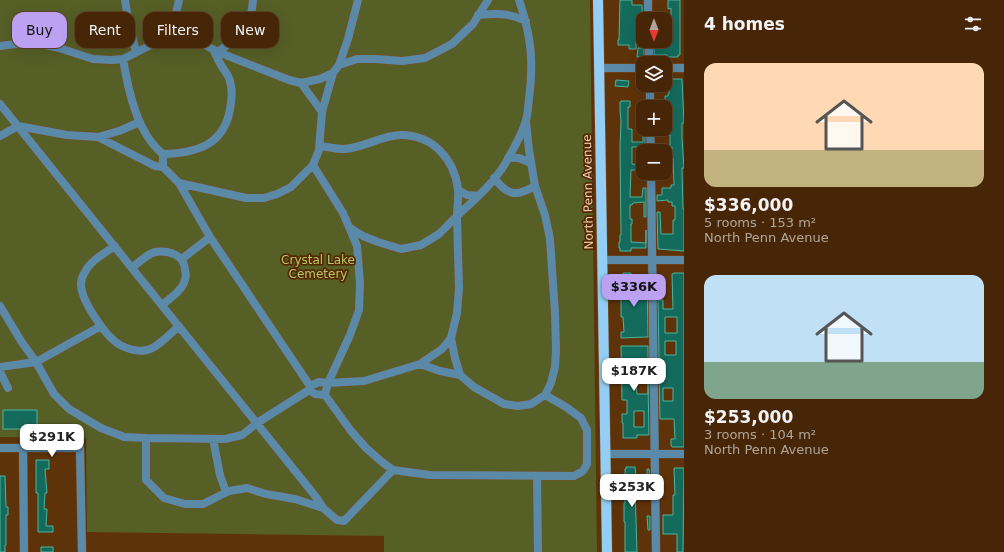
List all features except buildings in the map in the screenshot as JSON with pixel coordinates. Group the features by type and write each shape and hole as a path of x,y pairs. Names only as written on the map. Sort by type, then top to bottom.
{"main road":[{"name":"North Penn Avenue","path":"598,0 606,552"}],"street":[{"path":"125,0 131,37 136,52"},
{"path":"177,12 180,0"},
{"path":"216,51 233,41 244,29 253,10 253,0"},
{"path":"178,183 246,198 264,198 277,194 291,187 313,165 320,146 322,112 334,73 339,65 348,39 358,0"},
{"path":"339,65 357,59 402,61 425,58 452,44 473,24 488,0"},
{"path":"420,364 440,371 460,375 474,387 504,404 518,406 531,404 546,395 551,383 555,368 556,350 550,239 545,215 535,186 531,163 526,121 531,88 531,42 519,0"},
{"path":"648,0 648,12"},
{"path":"478,15 496,13 514,16 526,21"},
{"path":"0,46 23,43 41,44 93,59 111,60 123,59 144,48"},
{"path":"211,48 289,80 301,83 320,79 334,73"},
{"path":"123,59 126,77 142,128 156,149 162,154 177,154 195,150 211,142 222,131 229,116 232,96 229,78 220,64 216,51"},
{"path":"600,68 636,68"},
{"path":"672,68 684,68"},
{"path":"301,83 322,112"},
{"path":"0,104 257,423 316,497 323,508 337,520 344,521 393,470"},
{"path":"350,227 364,236 378,242 401,248 421,245 439,234 494,178 508,158 526,121"},
{"path":"0,136 18,126 67,135 98,137 119,131 140,122"},
{"path":"320,146 345,149 401,135 416,137 431,143 443,153 451,164 458,190 457,216 459,288 457,313 451,338 460,375"},
{"path":"98,137 155,166 162,167 178,183 210,237 310,388 315,394 325,395 351,431 366,448 393,470 430,475 574,476 583,471 587,464 587,430 581,418 546,395"},
{"path":"162,154 162,167"},
{"path":"508,158 519,158 531,163"},
{"path":"313,165 344,213 350,227 357,246 360,283 359,310 350,335 328,383 325,395"},
{"path":"494,178 501,187 511,193 523,193 535,186"},
{"path":"651,180 656,552"},
{"path":"458,190 467,196 478,196"},
{"path":"182,259 210,237"},
{"path":"115,246 95,260 85,272 81,284 94,318 120,345 133,350 148,350 160,343 179,326"},
{"path":"132,268 141,260 154,253 165,252 174,254 182,259 186,279 180,289 162,305"},
{"path":"602,260 684,260"},
{"path":"0,306 21,341 36,362 54,394 69,409 101,428 124,437 225,439 242,435 257,423 319,382 364,381 420,364 442,349 451,338"},
{"path":"0,367 36,362 101,326"},
{"path":"0,372 8,388"},
{"path":"146,438 146,480 164,498 185,504 203,504 226,492 247,488 266,494 295,499 323,508"},
{"path":"213,439 220,475 226,492"},
{"path":"0,448 80,448 82,552"},
{"path":"23,448 24,552"},
{"path":"605,454 684,454"},
{"path":"537,476 538,552"}],"green space":[{"name":"Crystal Lake Cemetery","path":"0,0 590,0 597,552 384,552 384,536 87,532 86,438 0,437"}]}
